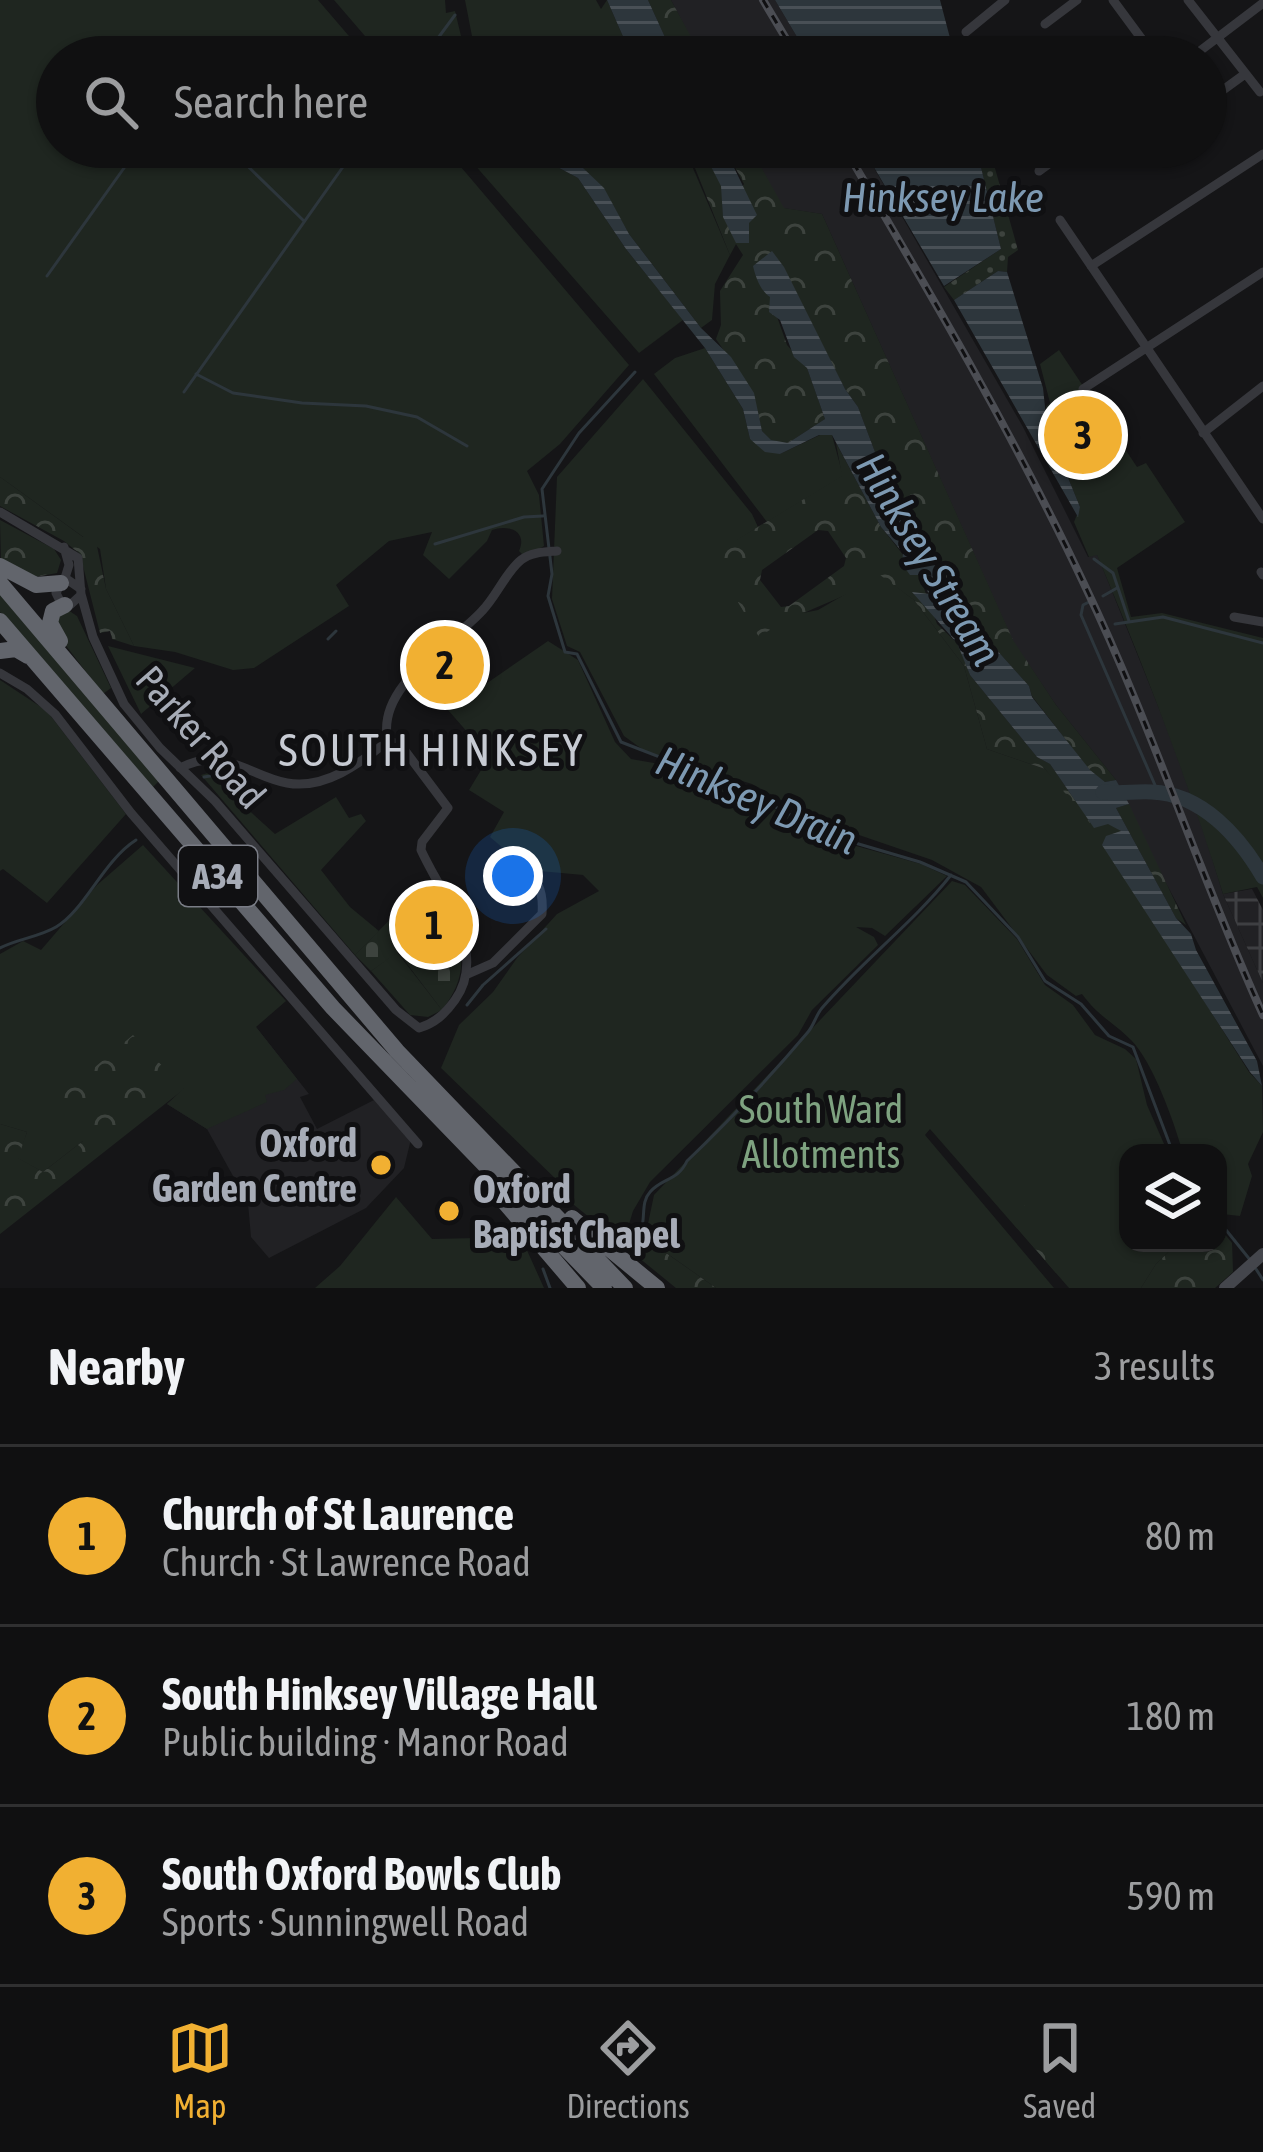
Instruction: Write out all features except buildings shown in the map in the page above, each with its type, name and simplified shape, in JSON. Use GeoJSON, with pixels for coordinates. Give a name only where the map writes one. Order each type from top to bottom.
{"type":"FeatureCollection","features":[{"type":"Feature","properties":{"kind":"highway"},"geometry":{"type":"LineString","coordinates":[[0,566],[36,585],[62,582]]}},
{"type":"Feature","properties":{"kind":"highway","name":"A34"},"geometry":{"type":"LineString","coordinates":[[0,583],[345,992],[625,1288]]}},
{"type":"Feature","properties":{"kind":"highway"},"geometry":{"type":"LineString","coordinates":[[68,605],[53,611],[51,628],[87,685]]}},
{"type":"Feature","properties":{"kind":"highway","name":"A34"},"geometry":{"type":"LineString","coordinates":[[0,622],[280,949],[442,1124],[604,1288]]}},
{"type":"Feature","properties":{"kind":"highway"},"geometry":{"type":"LineString","coordinates":[[0,651],[16,650],[39,664]]}},
{"type":"Feature","properties":{"kind":"highway"},"geometry":{"type":"LineString","coordinates":[[442,1124],[578,1288]]}},
{"type":"Feature","properties":{"kind":"highway"},"geometry":{"type":"LineString","coordinates":[[485,1143],[657,1288]]}},
{"type":"Feature","properties":{"kind":"street"},"geometry":{"type":"LineString","coordinates":[[966,32],[1005,0]]}},
{"type":"Feature","properties":{"kind":"street"},"geometry":{"type":"LineString","coordinates":[[1045,24],[1076,0]]}},
{"type":"Feature","properties":{"kind":"street"},"geometry":{"type":"LineString","coordinates":[[1112,0],[1139,36]]}},
{"type":"Feature","properties":{"kind":"street"},"geometry":{"type":"LineString","coordinates":[[1188,0],[1215,36]]}},
{"type":"Feature","properties":{"kind":"street"},"geometry":{"type":"LineString","coordinates":[[1220,36],[1263,3]]}},
{"type":"Feature","properties":{"kind":"street"},"geometry":{"type":"LineString","coordinates":[[1227,51],[1260,92]]}},
{"type":"Feature","properties":{"kind":"street"},"geometry":{"type":"LineString","coordinates":[[1227,87],[1245,74]]}},
{"type":"Feature","properties":{"kind":"street"},"geometry":{"type":"LineString","coordinates":[[1091,266],[1263,154]]}},
{"type":"Feature","properties":{"kind":"street"},"geometry":{"type":"LineString","coordinates":[[1039,171],[1043,168]]}},
{"type":"Feature","properties":{"kind":"street"},"geometry":{"type":"LineString","coordinates":[[1060,220],[1263,519]]}},
{"type":"Feature","properties":{"kind":"street"},"geometry":{"type":"LineString","coordinates":[[1083,389],[1263,272]]}},
{"type":"Feature","properties":{"kind":"street"},"geometry":{"type":"LineString","coordinates":[[1203,433],[1263,386]]}},
{"type":"Feature","properties":{"kind":"street"},"geometry":{"type":"LineString","coordinates":[[1250,501],[1263,492]]}},
{"type":"Feature","properties":{"kind":"street"},"geometry":{"type":"LineString","coordinates":[[0,512],[64,547],[69,565],[62,582],[57,597],[68,605],[81,592],[76,582],[62,582]]}},
{"type":"Feature","properties":{"kind":"street","name":"Parker Road"},"geometry":{"type":"LineString","coordinates":[[64,547],[78,558],[93,637],[124,704],[180,769],[215,801],[395,1010],[418,1028],[436,1022],[468,974]]}},
{"type":"Feature","properties":{"kind":"street"},"geometry":{"type":"LineString","coordinates":[[388,741],[389,714],[415,671],[481,613],[518,562],[550,552]]}},
{"type":"Feature","properties":{"kind":"street","name":"Parker Road"},"geometry":{"type":"LineString","coordinates":[[68,605],[93,637]]}},
{"type":"Feature","properties":{"kind":"street"},"geometry":{"type":"LineString","coordinates":[[1234,617],[1263,622]]}},
{"type":"Feature","properties":{"kind":"street"},"geometry":{"type":"LineString","coordinates":[[0,674],[27,689],[55,714],[131,813],[418,1144]]}},
{"type":"Feature","properties":{"kind":"street"},"geometry":{"type":"LineString","coordinates":[[180,769],[217,760],[285,783],[307,783],[329,780],[388,741],[400,744],[448,808],[422,842],[422,850],[461,932],[468,974],[493,963],[542,914],[535,875],[522,866]]}},
{"type":"Feature","properties":{"kind":"street"},"geometry":{"type":"LineString","coordinates":[[1226,1288],[1261,1256]]}},
{"type":"Feature","properties":{"kind":"shaded area"},"geometry":{"type":"Polygon","coordinates":[[[671,0],[775,0],[796,36],[690,36],[671,0]]]}},
{"type":"Feature","properties":{"kind":"shaded area"},"geometry":{"type":"Polygon","coordinates":[[[761,168],[874,168],[1023,427],[1088,557],[1097,554],[1189,783],[1223,894],[1263,983],[1263,1066],[1116,780],[1013,641],[822,214],[783,208],[761,168]]]}},
{"type":"Feature","properties":{"kind":"shaded area"},"geometry":{"type":"Polygon","coordinates":[[[1252,889],[1263,910],[1263,983],[1223,894],[1252,889]]]}},
{"type":"Feature","properties":{"kind":"shaded area","name":"Oxford Garden Centre"},"geometry":{"type":"Polygon","coordinates":[[[256,1027],[309,1094],[300,1097],[317,1129],[374,1100],[411,1139],[404,1168],[366,1208],[269,1258],[251,1237],[248,1203],[207,1129],[167,1104],[256,1027]]]}},
{"type":"Feature","properties":{"kind":"green space"},"geometry":{"type":"Polygon","coordinates":[[[0,0],[318,0],[349,36],[36,36],[36,168],[462,168],[629,365],[560,444],[527,471],[539,495],[544,546],[525,557],[519,551],[519,534],[504,528],[492,530],[449,579],[423,555],[432,532],[389,541],[336,585],[349,606],[254,668],[233,670],[175,652],[134,646],[106,589],[100,549],[0,477],[0,0]]]}},
{"type":"Feature","properties":{"kind":"green space"},"geometry":{"type":"Polygon","coordinates":[[[334,0],[445,0],[446,13],[455,11],[461,36],[365,36],[334,0]]]}},
{"type":"Feature","properties":{"kind":"green space"},"geometry":{"type":"Polygon","coordinates":[[[465,0],[596,0],[601,9],[607,0],[623,36],[472,36],[465,0]]]}},
{"type":"Feature","properties":{"kind":"green space"},"geometry":{"type":"Polygon","coordinates":[[[648,0],[671,0],[691,36],[664,36],[648,0]]]}},
{"type":"Feature","properties":{"kind":"green space"},"geometry":{"type":"Polygon","coordinates":[[[477,168],[559,168],[578,178],[626,249],[683,320],[639,353],[477,168]]]}},
{"type":"Feature","properties":{"kind":"green space"},"geometry":{"type":"Polygon","coordinates":[[[583,168],[693,168],[730,255],[715,284],[712,320],[701,328],[629,234],[603,188],[583,168]]]}},
{"type":"Feature","properties":{"kind":"green space"},"geometry":{"type":"Polygon","coordinates":[[[695,168],[712,168],[722,186],[723,217],[744,184],[735,168],[762,168],[784,208],[822,214],[1013,640],[1056,705],[1116,780],[1105,782],[1090,771],[1029,686],[970,620],[881,468],[858,407],[806,313],[770,297],[787,345],[807,368],[825,419],[788,443],[771,441],[762,431],[753,393],[716,339],[721,325],[720,291],[743,255],[736,244],[730,255],[695,168]]]}},
{"type":"Feature","properties":{"kind":"green space"},"geometry":{"type":"Polygon","coordinates":[[[981,168],[995,168],[1018,250],[1008,257],[1007,272],[998,271],[954,300],[944,287],[1001,249],[981,168]]]}},
{"type":"Feature","properties":{"kind":"green space"},"geometry":{"type":"Polygon","coordinates":[[[705,348],[743,409],[750,439],[780,454],[820,435],[832,435],[843,476],[767,522],[654,374],[675,358],[705,348]]]}},
{"type":"Feature","properties":{"kind":"green space"},"geometry":{"type":"Polygon","coordinates":[[[1059,350],[1137,467],[1146,463],[1185,522],[1117,568],[1131,617],[1162,613],[1263,638],[1263,898],[1257,887],[1223,894],[1131,638],[1097,555],[1089,557],[1074,522],[1080,507],[1047,426],[1050,403],[1040,364],[1059,350]]]}},
{"type":"Feature","properties":{"kind":"green space"},"geometry":{"type":"Polygon","coordinates":[[[643,379],[758,527],[711,557],[783,617],[818,610],[880,574],[914,600],[964,666],[987,749],[1045,769],[1121,831],[1182,966],[1262,1086],[1263,1132],[1248,1164],[1252,1176],[1240,1216],[1227,1215],[1227,1144],[1180,1144],[1162,1093],[1139,1050],[1082,994],[1076,996],[1047,975],[981,887],[932,860],[821,822],[752,784],[646,752],[624,736],[580,652],[567,646],[552,599],[557,477],[643,379]]]}},
{"type":"Feature","properties":{"kind":"green space"},"geometry":{"type":"Polygon","coordinates":[[[836,443],[881,527],[919,575],[937,624],[958,644],[970,675],[1037,757],[1050,764],[1094,828],[1045,769],[987,749],[964,666],[914,600],[880,575],[759,637],[710,556],[842,476],[836,443]],[[818,530],[762,570],[760,580],[781,607],[844,566],[846,558],[828,531],[818,530]]]}},
{"type":"Feature","properties":{"kind":"green space"},"geometry":{"type":"Polygon","coordinates":[[[0,477],[83,537],[88,532],[95,537],[106,589],[134,646],[112,639],[110,631],[100,633],[80,554],[0,506],[0,477]]]}},
{"type":"Feature","properties":{"kind":"green space"},"geometry":{"type":"Polygon","coordinates":[[[0,520],[54,549],[61,560],[57,573],[35,577],[1,559],[0,520]]]}},
{"type":"Feature","properties":{"kind":"green space"},"geometry":{"type":"Polygon","coordinates":[[[0,591],[159,781],[152,788],[0,612],[0,591]]]}},
{"type":"Feature","properties":{"kind":"green space"},"geometry":{"type":"Polygon","coordinates":[[[68,610],[77,616],[111,688],[103,694],[57,634],[55,618],[68,610]]]}},
{"type":"Feature","properties":{"kind":"green space"},"geometry":{"type":"Polygon","coordinates":[[[548,641],[578,660],[615,742],[631,759],[671,766],[791,816],[824,837],[947,876],[885,936],[872,928],[856,927],[874,937],[878,945],[812,1010],[798,1035],[650,1182],[633,1211],[623,1244],[441,1068],[459,1025],[493,992],[517,958],[557,914],[599,891],[583,875],[529,870],[490,837],[504,812],[469,790],[489,757],[448,710],[548,641]]]}},
{"type":"Feature","properties":{"kind":"green space"},"geometry":{"type":"Polygon","coordinates":[[[108,646],[195,668],[141,714],[108,646]]]}},
{"type":"Feature","properties":{"kind":"green space"},"geometry":{"type":"Polygon","coordinates":[[[0,680],[47,711],[126,814],[47,903],[0,871],[0,680]]]}},
{"type":"Feature","properties":{"kind":"green space"},"geometry":{"type":"Polygon","coordinates":[[[208,773],[275,834],[336,797],[349,818],[361,814],[366,821],[321,870],[350,907],[379,931],[355,955],[201,775],[208,773]]]}},
{"type":"Feature","properties":{"kind":"green space"},"geometry":{"type":"Polygon","coordinates":[[[1129,804],[1186,925],[1176,918],[1116,808],[1129,804]]]}},
{"type":"Feature","properties":{"kind":"green space"},"geometry":{"type":"Polygon","coordinates":[[[143,845],[286,1001],[256,1027],[297,1079],[284,1090],[265,1095],[267,1102],[207,1129],[167,1104],[184,1088],[83,1141],[43,1172],[17,1158],[27,1132],[0,1124],[0,954],[23,941],[41,950],[97,885],[143,845]]]}},
{"type":"Feature","properties":{"kind":"green space"},"geometry":{"type":"Polygon","coordinates":[[[428,881],[454,930],[461,960],[460,976],[442,1010],[398,952],[371,971],[355,955],[428,881]]]}},
{"type":"Feature","properties":{"kind":"green space","name":"South Ward Allotments"},"geometry":{"type":"Polygon","coordinates":[[[952,881],[965,885],[1017,939],[1045,985],[1073,1005],[1095,1035],[1136,1059],[1147,1105],[1164,1144],[1119,1144],[1119,1252],[1169,1252],[1141,1288],[1069,1288],[930,1129],[925,1135],[1054,1288],[716,1288],[645,1238],[654,1195],[952,881]]]}},
{"type":"Feature","properties":{"kind":"green space"},"geometry":{"type":"Polygon","coordinates":[[[397,952],[442,1010],[428,1017],[410,1015],[371,971],[397,952]]]}},
{"type":"Feature","properties":{"kind":"green space"},"geometry":{"type":"Polygon","coordinates":[[[133,1035],[184,1089],[0,1234],[0,1124],[27,1132],[18,1158],[43,1172],[83,1141],[56,1100],[133,1035]]]}},
{"type":"Feature","properties":{"kind":"green space"},"geometry":{"type":"Polygon","coordinates":[[[569,1185],[716,1288],[676,1288],[562,1195],[569,1185]]]}},
{"type":"Feature","properties":{"kind":"green space"},"geometry":{"type":"Polygon","coordinates":[[[1013,1192],[1068,1258],[1056,1273],[1000,1208],[1013,1192]]]}},
{"type":"Feature","properties":{"kind":"green space"},"geometry":{"type":"Polygon","coordinates":[[[396,1197],[432,1239],[521,1237],[544,1288],[315,1288],[340,1266],[396,1197]]]}},
{"type":"Feature","properties":{"kind":"green space"},"geometry":{"type":"Polygon","coordinates":[[[1227,1237],[1232,1243],[1233,1272],[1215,1288],[1141,1288],[1169,1252],[1227,1252],[1227,1237]]]}},
{"type":"Feature","properties":{"kind":"water"},"geometry":{"type":"Polygon","coordinates":[[[607,0],[648,0],[664,36],[623,36],[607,0]]]}},
{"type":"Feature","properties":{"kind":"water","name":"Hinksey Lake"},"geometry":{"type":"Polygon","coordinates":[[[775,0],[940,0],[949,36],[796,36],[775,0]]]}},
{"type":"Feature","properties":{"kind":"water"},"geometry":{"type":"Polygon","coordinates":[[[559,168],[583,168],[604,188],[629,234],[701,328],[731,357],[754,393],[762,431],[771,440],[788,443],[825,419],[807,368],[794,357],[780,320],[769,312],[770,297],[753,266],[772,251],[858,407],[881,468],[970,620],[1029,686],[1032,697],[1090,770],[1105,782],[1116,780],[1129,804],[1116,808],[1176,918],[1191,934],[1257,1061],[1262,1086],[1102,845],[1106,836],[1121,831],[1108,824],[1094,828],[1050,764],[1037,757],[970,675],[957,643],[912,592],[929,594],[919,575],[910,575],[902,564],[903,553],[881,527],[832,435],[819,435],[780,454],[765,452],[750,439],[743,409],[705,348],[626,249],[578,178],[559,168]]]}},
{"type":"Feature","properties":{"kind":"water"},"geometry":{"type":"Polygon","coordinates":[[[712,168],[734,168],[757,215],[749,223],[749,243],[736,243],[723,217],[721,186],[712,168]]]}},
{"type":"Feature","properties":{"kind":"water","name":"Hinksey Lake"},"geometry":{"type":"Polygon","coordinates":[[[874,168],[981,168],[1001,249],[944,286],[874,168]]]}},
{"type":"Feature","properties":{"kind":"water","name":"Hinksey Lake"},"geometry":{"type":"Polygon","coordinates":[[[998,271],[1007,272],[1043,388],[1047,426],[1080,507],[1078,517],[954,300],[998,271]]]}},
{"type":"Feature","properties":{"kind":"waterway"},"geometry":{"type":"LineString","coordinates":[[440,36],[455,15]]}},
{"type":"Feature","properties":{"kind":"waterway"},"geometry":{"type":"LineString","coordinates":[[47,276],[124,168]]}},
{"type":"Feature","properties":{"kind":"waterway"},"geometry":{"type":"LineString","coordinates":[[250,168],[304,221]]}},
{"type":"Feature","properties":{"kind":"waterway"},"geometry":{"type":"LineString","coordinates":[[184,392],[342,168]]}},
{"type":"Feature","properties":{"kind":"waterway","name":"Hinksey Drain"},"geometry":{"type":"LineString","coordinates":[[635,372],[579,433],[542,489],[552,574],[548,596],[565,652],[577,654],[621,742],[742,789],[828,835],[920,862],[966,882],[1018,937],[1045,981],[1081,1004],[1109,1036],[1133,1047],[1170,1144]]}},
{"type":"Feature","properties":{"kind":"waterway"},"geometry":{"type":"LineString","coordinates":[[196,374],[233,393],[366,406],[417,417],[467,446]]}},
{"type":"Feature","properties":{"kind":"waterway"},"geometry":{"type":"LineString","coordinates":[[435,544],[524,517],[543,516]]}},
{"type":"Feature","properties":{"kind":"waterway"},"geometry":{"type":"LineString","coordinates":[[1094,559],[1113,573],[1129,621]]}},
{"type":"Feature","properties":{"kind":"waterway"},"geometry":{"type":"LineString","coordinates":[[1103,596],[1117,588]]}},
{"type":"Feature","properties":{"kind":"waterway"},"geometry":{"type":"LineString","coordinates":[[1089,602],[1081,615],[1158,792]]}},
{"type":"Feature","properties":{"kind":"waterway"},"geometry":{"type":"LineString","coordinates":[[1115,624],[1163,617],[1263,643]]}},
{"type":"Feature","properties":{"kind":"waterway"},"geometry":{"type":"LineString","coordinates":[[328,639],[336,631]]}},
{"type":"Feature","properties":{"kind":"waterway"},"geometry":{"type":"LineString","coordinates":[[204,777],[222,774]]}},
{"type":"Feature","properties":{"kind":"waterway","name":"Hinksey Stream"},"geometry":{"type":"LineString","coordinates":[[1103,792],[1152,792],[1187,800],[1231,833],[1263,877]]}},
{"type":"Feature","properties":{"kind":"waterway"},"geometry":{"type":"LineString","coordinates":[[0,948],[66,919],[136,840]]}},
{"type":"Feature","properties":{"kind":"waterway"},"geometry":{"type":"LineString","coordinates":[[637,1240],[650,1192],[679,1172],[794,1049],[837,991],[951,875]]}},
{"type":"Feature","properties":{"kind":"waterway"},"geometry":{"type":"LineString","coordinates":[[467,1005],[546,929]]}},
{"type":"Feature","properties":{"kind":"waterway","name":"Hinksey Drain"},"geometry":{"type":"LineString","coordinates":[[1227,1231],[1251,1261]]}},
{"type":"Feature","properties":{"kind":"waterway"},"geometry":{"type":"LineString","coordinates":[[543,1269],[550,1288]]}},
{"type":"Feature","properties":{"kind":"waterway","name":"Hinksey Drain"},"geometry":{"type":"LineString","coordinates":[[1256,1269],[1263,1280]]}},
{"type":"Feature","properties":{"kind":"railway"},"geometry":{"type":"LineString","coordinates":[[763,0],[784,36]]}},
{"type":"Feature","properties":{"kind":"railway"},"geometry":{"type":"LineString","coordinates":[[856,168],[1000,419],[1085,586],[1263,1015]]}},
{"type":"Feature","properties":{"kind":"place","name":"South Oxford Bowls Club"},"geometry":{"type":"Point","coordinates":[1083,435]}},
{"type":"Feature","properties":{"kind":"place","name":"South Hinksey Village Hall"},"geometry":{"type":"Point","coordinates":[445,665]}},
{"type":"Feature","properties":{"kind":"place","name":"Church of St Laurence"},"geometry":{"type":"Point","coordinates":[434,925]}},
{"type":"Feature","properties":{"kind":"place","name":"Oxford Garden Centre"},"geometry":{"type":"Point","coordinates":[381,1165]}},
{"type":"Feature","properties":{"kind":"place","name":"Oxford Baptist Chapel"},"geometry":{"type":"Point","coordinates":[449,1211]}},
{"type":"Feature","properties":{"kind":"district","name":"SOUTH HINKSEY"},"geometry":{"type":"Point","coordinates":[432,750]}}]}
